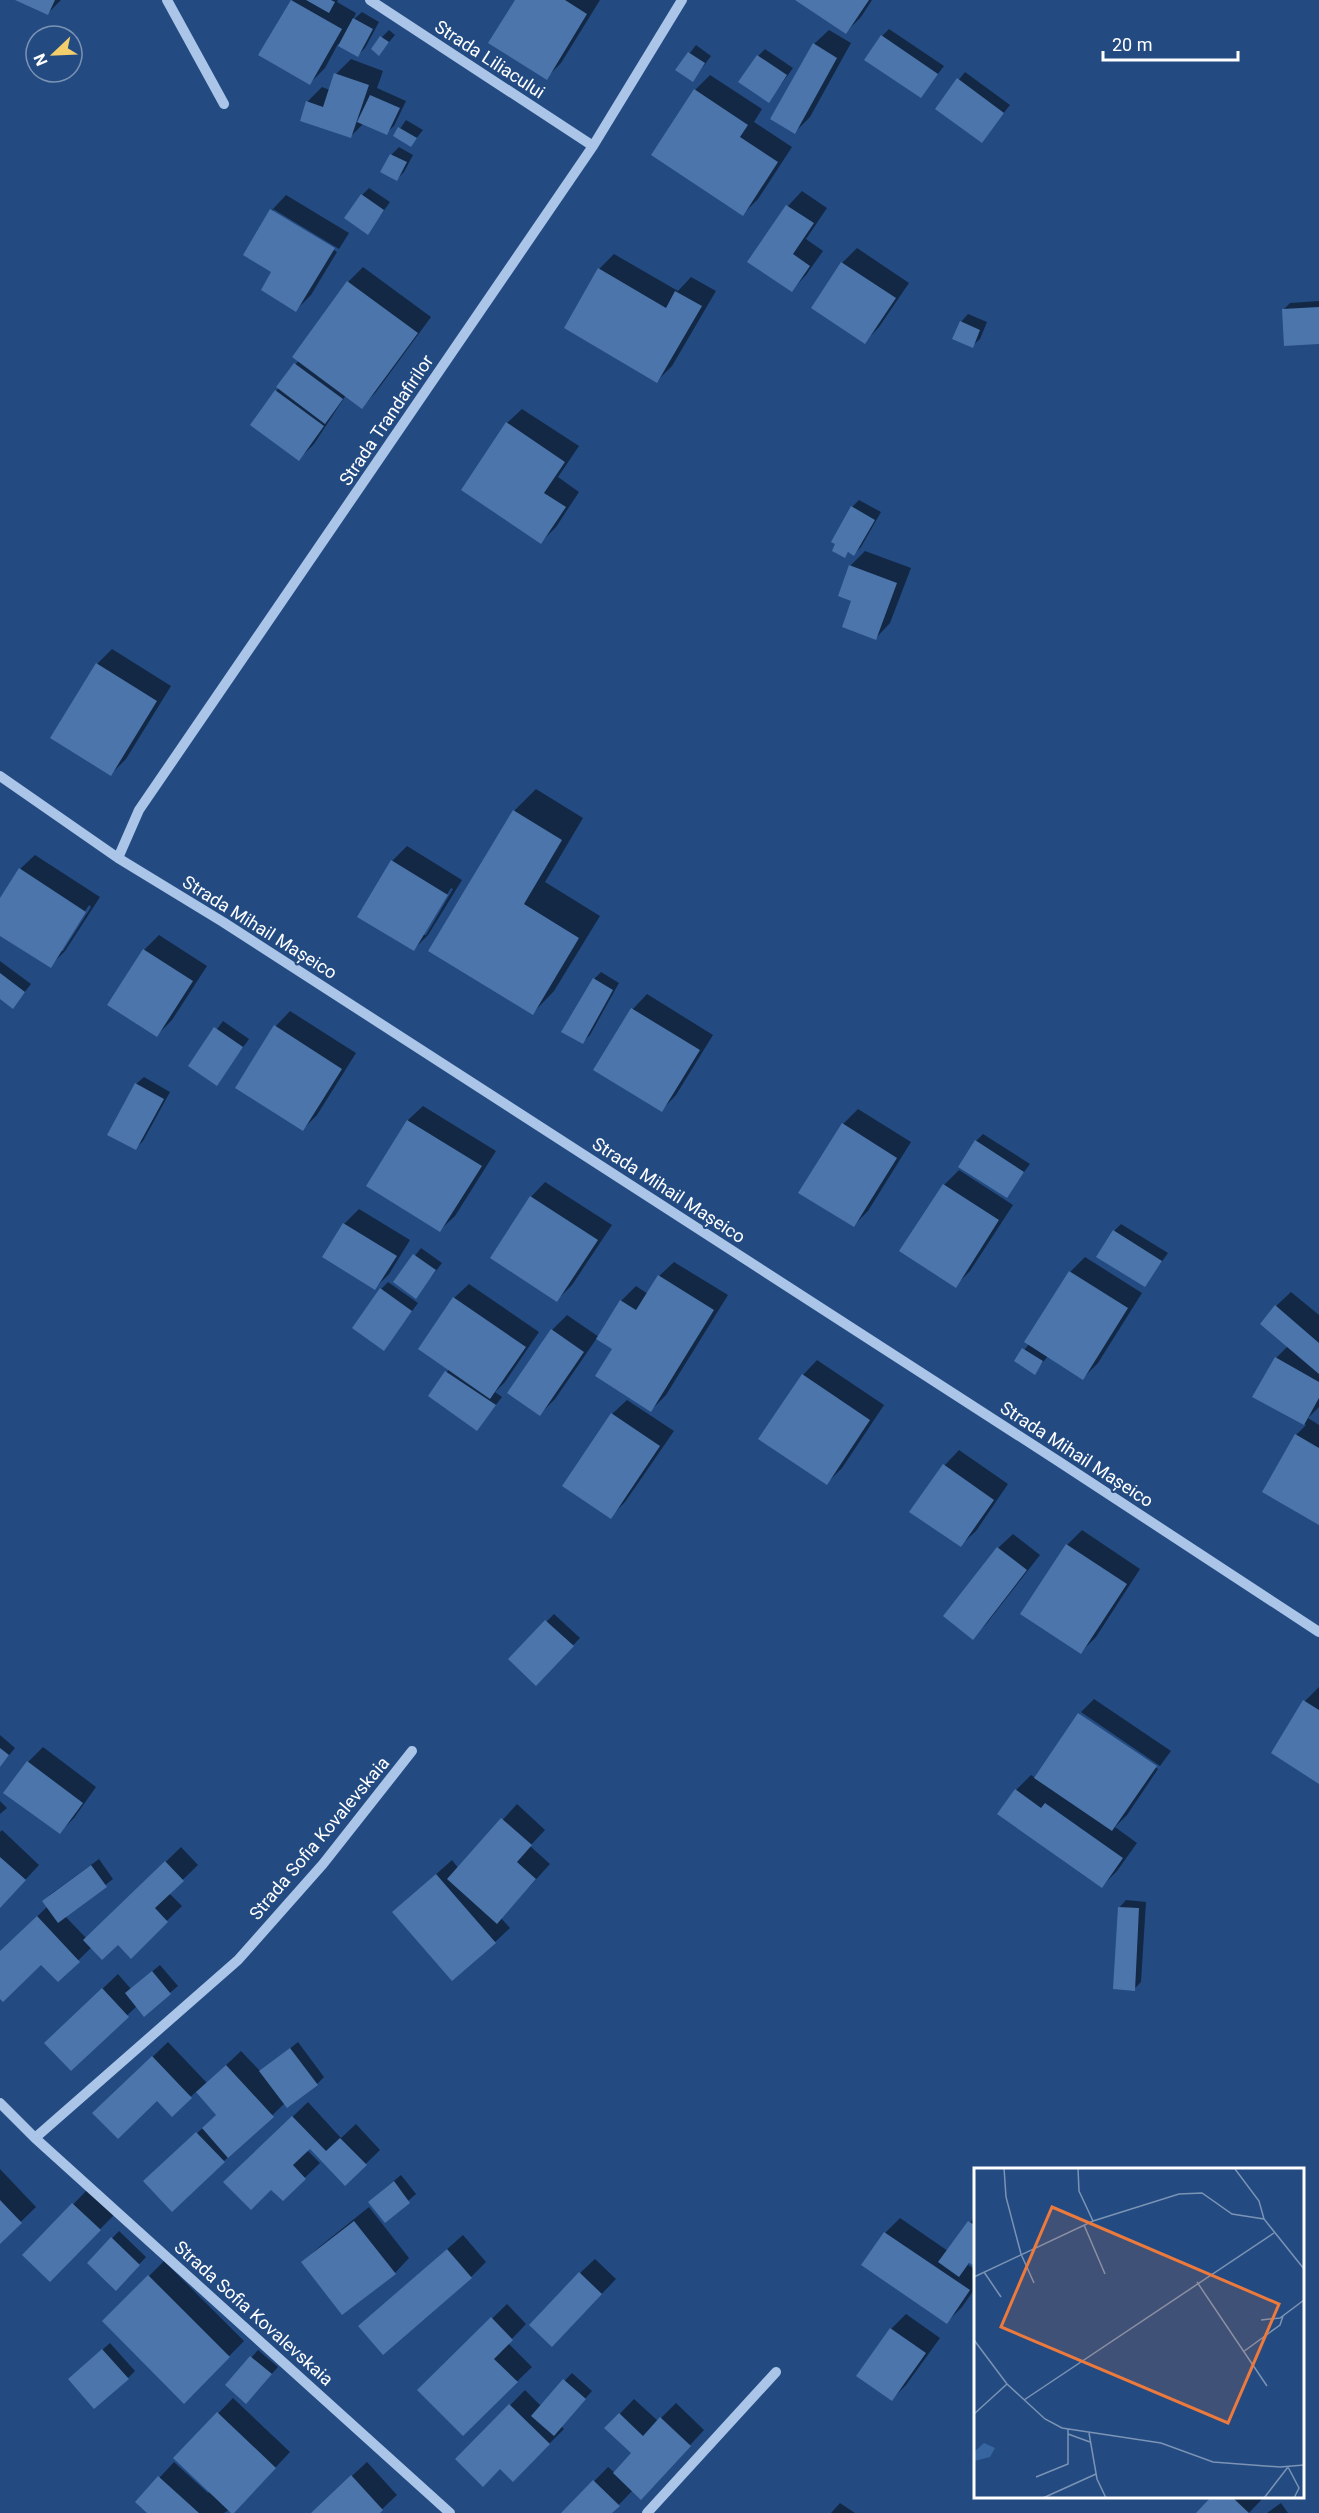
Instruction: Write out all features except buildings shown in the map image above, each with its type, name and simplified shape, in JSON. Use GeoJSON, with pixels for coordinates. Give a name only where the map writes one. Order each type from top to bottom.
{"type":"FeatureCollection","features":[{"type":"Feature","properties":{"kind":"street"},"geometry":{"type":"LineString","coordinates":[[166,0],[224,104]]}},
{"type":"Feature","properties":{"kind":"street","name":"Strada Liliacului"},"geometry":{"type":"LineString","coordinates":[[370,0],[593,146]]}},
{"type":"Feature","properties":{"kind":"street","name":"Strada Trandafirilor"},"geometry":{"type":"LineString","coordinates":[[118,858],[140,810],[593,146],[682,0]]}},
{"type":"Feature","properties":{"kind":"street","name":"Strada Mihail Mașeico"},"geometry":{"type":"LineString","coordinates":[[0,776],[118,858],[274,954],[1319,1632]]}},
{"type":"Feature","properties":{"kind":"street","name":"Strada Sofia Kovalevskaia"},"geometry":{"type":"LineString","coordinates":[[35,2138],[238,1960],[323,1864],[412,1751]]}},
{"type":"Feature","properties":{"kind":"street","name":"Strada Sofia Kovalevskaia"},"geometry":{"type":"LineString","coordinates":[[0,2103],[35,2138],[450,2513]]}},
{"type":"Feature","properties":{"kind":"street"},"geometry":{"type":"LineString","coordinates":[[647,2513],[776,2372]]}}]}
